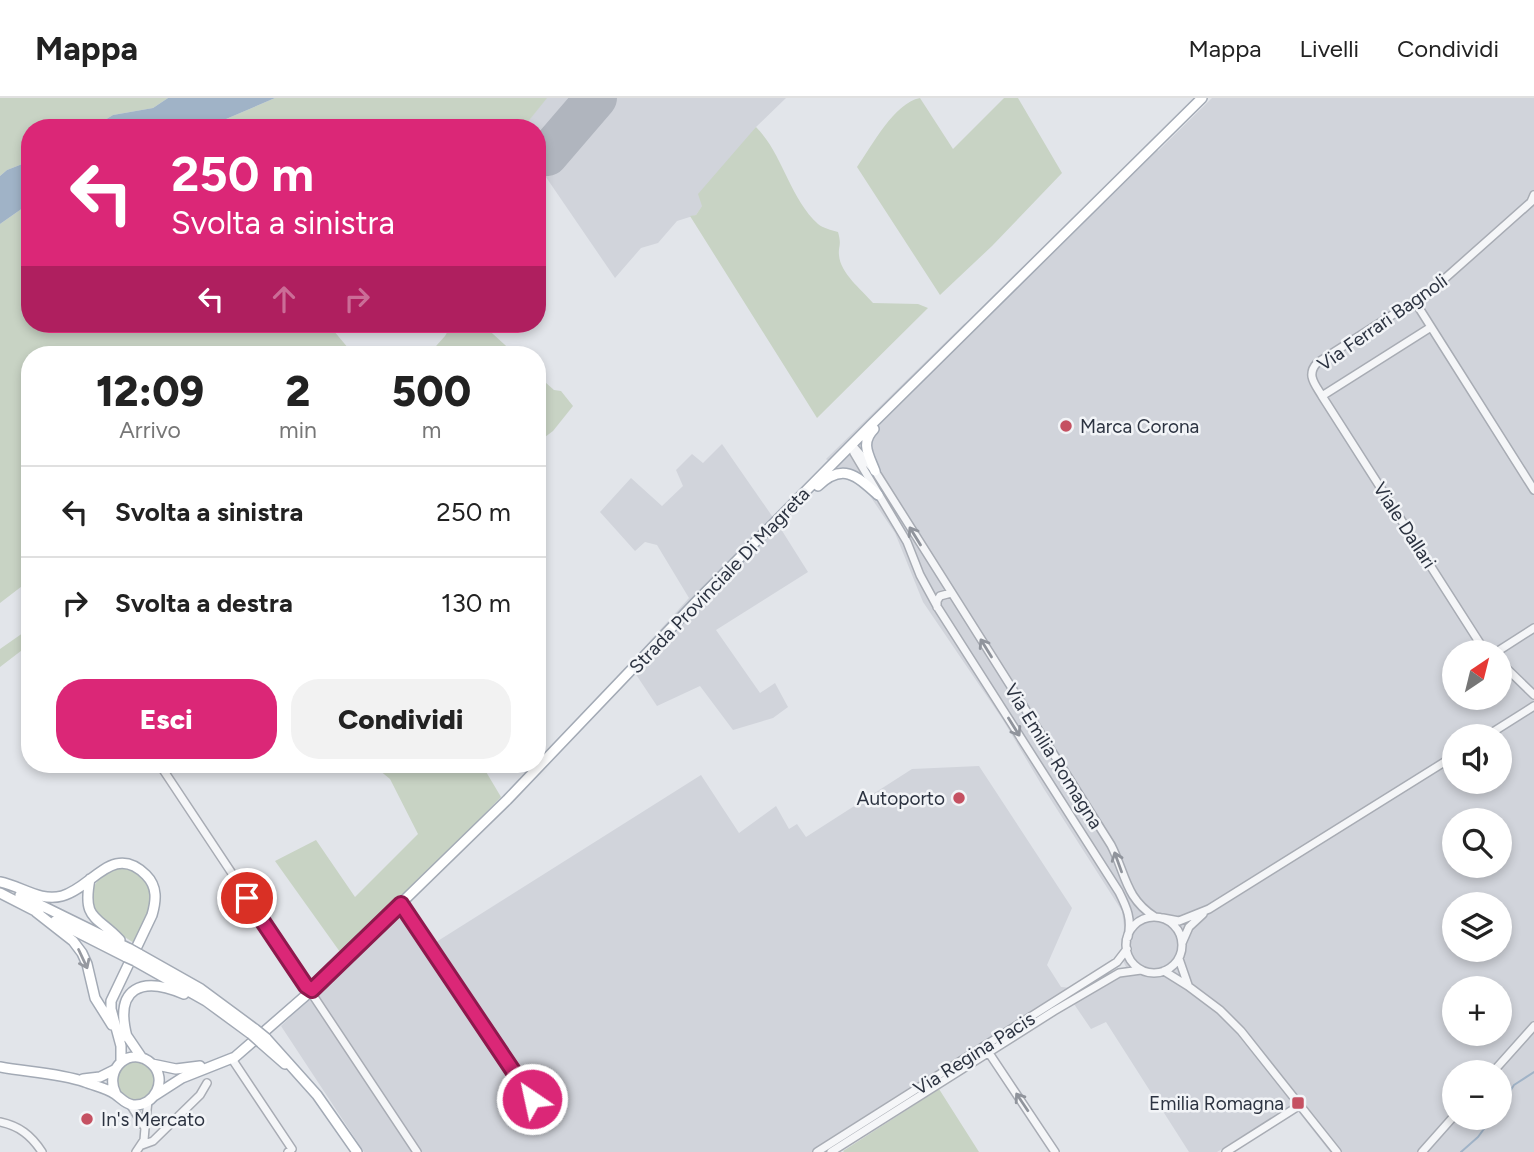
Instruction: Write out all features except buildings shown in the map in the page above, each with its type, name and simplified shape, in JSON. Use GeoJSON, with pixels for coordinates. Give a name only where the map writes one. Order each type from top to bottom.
{"type":"FeatureCollection","features":[{"type":"Feature","properties":{"kind":"main road","name":"Strada Provinciale Di Magreta"},"geometry":{"type":"LineString","coordinates":[[546,760],[851,445],[1202,98]]}},
{"type":"Feature","properties":{"kind":"main road"},"geometry":{"type":"LineString","coordinates":[[874,471],[866,439],[902,402],[904,393]]}},
{"type":"Feature","properties":{"kind":"main road"},"geometry":{"type":"LineString","coordinates":[[787,510],[799,505],[825,479],[843,472],[862,480],[878,495]]}},
{"type":"Feature","properties":{"kind":"main road","name":"Strada Provinciale Di Magreta"},"geometry":{"type":"LineString","coordinates":[[232,1059],[312,990],[533,773]]}},
{"type":"Feature","properties":{"kind":"main road"},"geometry":{"type":"LineString","coordinates":[[0,883],[49,897],[62,896],[76,890],[105,867],[128,864],[141,870],[149,878],[156,900],[152,915],[111,1001],[121,1046],[112,1080],[116,1094]]}},
{"type":"Feature","properties":{"kind":"main road"},"geometry":{"type":"LineString","coordinates":[[90,879],[88,907],[96,921],[117,937],[131,953]]}},
{"type":"Feature","properties":{"kind":"main road"},"geometry":{"type":"LineString","coordinates":[[0,883],[201,989],[288,1060],[292,1069],[317,1095],[357,1152]]}},
{"type":"Feature","properties":{"kind":"main road"},"geometry":{"type":"LineString","coordinates":[[0,893],[36,912],[131,953],[253,1031]]}},
{"type":"Feature","properties":{"kind":"main road"},"geometry":{"type":"LineString","coordinates":[[36,912],[73,941],[82,953],[97,1002],[111,1023],[121,1046]]}},
{"type":"Feature","properties":{"kind":"main road"},"geometry":{"type":"LineString","coordinates":[[127,1037],[124,1023],[125,1003],[129,995],[142,986],[168,988],[206,1001]]}},
{"type":"Feature","properties":{"kind":"main road"},"geometry":{"type":"LineString","coordinates":[[116,988],[116,1013],[127,1037],[142,1058],[152,1064],[176,1069],[232,1059]]}},
{"type":"Feature","properties":{"kind":"main road"},"geometry":{"type":"LineString","coordinates":[[78,1080],[100,1077],[131,1057],[142,1058]]}},
{"type":"Feature","properties":{"kind":"main road"},"geometry":{"type":"LineString","coordinates":[[0,1067],[78,1080],[116,1094],[130,1104],[139,1104],[182,1078],[232,1059]]}},
{"type":"Feature","properties":{"kind":"main road"},"geometry":{"type":"LineString","coordinates":[[151,1099],[158,1089],[159,1078],[152,1064]]}},
{"type":"Feature","properties":{"kind":"street","name":"Via Ferrari Bagnoli"},"geometry":{"type":"LineString","coordinates":[[1431,327],[1322,396],[1311,378],[1314,367],[1433,289],[1533,201]]}},
{"type":"Feature","properties":{"kind":"street"},"geometry":{"type":"LineString","coordinates":[[1414,300],[1534,490]]}},
{"type":"Feature","properties":{"kind":"street","name":"Viale Dallari"},"geometry":{"type":"LineString","coordinates":[[1322,396],[1478,640]]}},
{"type":"Feature","properties":{"kind":"street","name":"Via Emilia Romagna"},"geometry":{"type":"LineString","coordinates":[[851,445],[874,471],[1111,845],[1133,898],[1143,910],[1176,928],[1182,943]]}},
{"type":"Feature","properties":{"kind":"street","name":"Via Emilia Romagna"},"geometry":{"type":"LineString","coordinates":[[851,445],[906,541],[937,608],[1119,892],[1129,912],[1127,949]]}},
{"type":"Feature","properties":{"kind":"street"},"geometry":{"type":"LineString","coordinates":[[937,608],[940,596],[951,593]]}},
{"type":"Feature","properties":{"kind":"street"},"geometry":{"type":"LineString","coordinates":[[1512,642],[1534,628]]}},
{"type":"Feature","properties":{"kind":"street"},"geometry":{"type":"LineString","coordinates":[[1512,674],[1534,695]]}},
{"type":"Feature","properties":{"kind":"street"},"geometry":{"type":"LineString","coordinates":[[1506,724],[1534,706]]}},
{"type":"Feature","properties":{"kind":"street"},"geometry":{"type":"LineString","coordinates":[[1128,937],[1138,922],[1159,918],[1185,920],[1209,909],[1442,763]]}},
{"type":"Feature","properties":{"kind":"street"},"geometry":{"type":"LineString","coordinates":[[165,773],[306,986],[312,990],[417,1152]]}},
{"type":"Feature","properties":{"kind":"street"},"geometry":{"type":"LineString","coordinates":[[401,904],[532,1099]]}},
{"type":"Feature","properties":{"kind":"street"},"geometry":{"type":"LineString","coordinates":[[1188,986],[1179,959],[1182,943],[1189,927],[1209,909]]}},
{"type":"Feature","properties":{"kind":"street"},"geometry":{"type":"LineString","coordinates":[[1127,949],[1131,961],[1141,970],[1157,973],[1164,971],[1179,959]]}},
{"type":"Feature","properties":{"kind":"street","name":"Via Regina Pacis"},"geometry":{"type":"LineString","coordinates":[[817,1152],[1117,962],[1127,949]]}},
{"type":"Feature","properties":{"kind":"street","name":"Via Regina Pacis"},"geometry":{"type":"LineString","coordinates":[[831,1152],[1119,973],[1141,970]]}},
{"type":"Feature","properties":{"kind":"street"},"geometry":{"type":"LineString","coordinates":[[1164,971],[1220,1010],[1241,1031],[1337,1152]]}},
{"type":"Feature","properties":{"kind":"street"},"geometry":{"type":"LineString","coordinates":[[1504,1060],[1534,1026]]}},
{"type":"Feature","properties":{"kind":"street"},"geometry":{"type":"LineString","coordinates":[[989,1053],[1055,1152]]}},
{"type":"Feature","properties":{"kind":"street"},"geometry":{"type":"LineString","coordinates":[[232,1059],[290,1151]]}},
{"type":"Feature","properties":{"kind":"street"},"geometry":{"type":"LineString","coordinates":[[142,1145],[153,1141],[201,1095],[207,1083]]}},
{"type":"Feature","properties":{"kind":"street"},"geometry":{"type":"LineString","coordinates":[[136,1152],[142,1145],[151,1099]]}},
{"type":"Feature","properties":{"kind":"street"},"geometry":{"type":"LineString","coordinates":[[130,1104],[145,1131],[154,1135],[161,1131]]}},
{"type":"Feature","properties":{"kind":"street"},"geometry":{"type":"LineString","coordinates":[[1226,1152],[1300,1105]]}},
{"type":"Feature","properties":{"kind":"street"},"geometry":{"type":"LineString","coordinates":[[0,1122],[22,1130],[41,1152]]}},
{"type":"Feature","properties":{"kind":"street"},"geometry":{"type":"LineString","coordinates":[[1422,1152],[1442,1130]]}},
{"type":"Feature","properties":{"kind":"shaded area"},"geometry":{"type":"Polygon","coordinates":[[[546,98],[786,98],[756,127],[696,215],[677,221],[658,243],[641,248],[615,278],[546,177],[546,119],[530,119],[546,98]]]}},
{"type":"Feature","properties":{"kind":"shaded area"},"geometry":{"type":"Polygon","coordinates":[[[1212,98],[1534,98],[1534,1152],[1330,1152],[1293,1105],[1217,1152],[1189,1152],[1106,1022],[1091,1029],[1074,1004],[1128,971],[1121,957],[1124,927],[1122,911],[1003,720],[923,602],[895,533],[870,496],[826,459],[1152,142],[1158,151],[1212,98]]]}},
{"type":"Feature","properties":{"kind":"shaded area"},"geometry":{"type":"Polygon","coordinates":[[[722,444],[808,572],[716,630],[760,693],[775,683],[788,707],[773,718],[733,730],[700,686],[657,706],[629,664],[689,598],[657,545],[645,542],[635,551],[600,512],[631,478],[662,506],[683,486],[676,470],[692,454],[703,463],[722,444]]]}},
{"type":"Feature","properties":{"kind":"shaded area"},"geometry":{"type":"Polygon","coordinates":[[[979,766],[1072,908],[1047,965],[1061,987],[1072,988],[815,1152],[364,1152],[281,1026],[406,905],[433,944],[701,775],[739,833],[776,806],[789,829],[797,824],[806,837],[912,769],[979,766]]]}},
{"type":"Feature","properties":{"kind":"green space"},"geometry":{"type":"Polygon","coordinates":[[[0,98],[168,98],[153,108],[113,115],[107,119],[21,119],[21,165],[0,176],[0,98]]]}},
{"type":"Feature","properties":{"kind":"green space"},"geometry":{"type":"Polygon","coordinates":[[[275,98],[547,98],[530,119],[226,119],[275,98]]]}},
{"type":"Feature","properties":{"kind":"green space"},"geometry":{"type":"Polygon","coordinates":[[[920,98],[953,149],[1004,98],[1018,98],[1062,173],[992,246],[940,295],[857,167],[893,116],[910,102],[920,98]]]}},
{"type":"Feature","properties":{"kind":"green space"},"geometry":{"type":"Polygon","coordinates":[[[756,127],[773,150],[808,213],[820,225],[838,232],[840,262],[852,281],[873,303],[918,304],[928,308],[817,418],[690,216],[696,215],[702,206],[698,194],[756,127]]]}},
{"type":"Feature","properties":{"kind":"green space"},"geometry":{"type":"Polygon","coordinates":[[[21,209],[21,333],[336,333],[346,346],[21,346],[21,587],[0,603],[0,224],[21,209]]]}},
{"type":"Feature","properties":{"kind":"green space"},"geometry":{"type":"Polygon","coordinates":[[[447,333],[492,333],[506,346],[436,346],[447,333]]]}},
{"type":"Feature","properties":{"kind":"green space"},"geometry":{"type":"Polygon","coordinates":[[[546,383],[554,390],[561,391],[573,406],[546,436],[546,383]]]}},
{"type":"Feature","properties":{"kind":"green space"},"geometry":{"type":"Polygon","coordinates":[[[21,634],[21,651],[0,667],[0,649],[21,634]]]}},
{"type":"Feature","properties":{"kind":"green space"},"geometry":{"type":"Polygon","coordinates":[[[383,773],[487,773],[501,797],[440,860],[340,952],[275,861],[316,840],[355,897],[418,834],[390,779],[383,773]]]}},
{"type":"Feature","properties":{"kind":"green space"},"geometry":{"type":"Polygon","coordinates":[[[124,867],[143,879],[152,901],[134,943],[97,919],[90,896],[102,876],[124,867]]]}},
{"type":"Feature","properties":{"kind":"green space"},"geometry":{"type":"Polygon","coordinates":[[[135,1062],[148,1068],[154,1081],[148,1094],[135,1100],[122,1094],[116,1081],[122,1068],[135,1062]]]}},
{"type":"Feature","properties":{"kind":"green space"},"geometry":{"type":"Polygon","coordinates":[[[939,1089],[979,1152],[843,1151],[939,1089]]]}},
{"type":"Feature","properties":{"kind":"water"},"geometry":{"type":"Polygon","coordinates":[[[168,98],[275,98],[226,119],[107,119],[113,115],[153,108],[168,98]]]}},
{"type":"Feature","properties":{"kind":"water"},"geometry":{"type":"Polygon","coordinates":[[[21,165],[21,209],[0,224],[0,176],[21,165]]]}},
{"type":"Feature","properties":{"kind":"waterway"},"geometry":{"type":"LineString","coordinates":[[1512,1088],[1534,1072]]}},
{"type":"Feature","properties":{"kind":"waterway"},"geometry":{"type":"LineString","coordinates":[[1461,1152],[1483,1130]]}},
{"type":"Feature","properties":{"kind":"runway"},"geometry":{"type":"LineString","coordinates":[[547,155],[596,98]]}},
{"type":"Feature","properties":{"kind":"place","name":"Marca Corona"},"geometry":{"type":"Point","coordinates":[1066,426]}},
{"type":"Feature","properties":{"kind":"place","name":"Autoporto"},"geometry":{"type":"Point","coordinates":[959,798]}},
{"type":"Feature","properties":{"kind":"place","name":"Emilia Romagna"},"geometry":{"type":"Point","coordinates":[1298,1103]}},
{"type":"Feature","properties":{"kind":"place","name":"In's Mercato"},"geometry":{"type":"Point","coordinates":[87,1119]}},
{"type":"Feature","properties":{"kind":"route"},"geometry":{"type":"LineString","coordinates":[[247,898],[306,986],[312,990],[401,904],[532,1099]]}}]}
